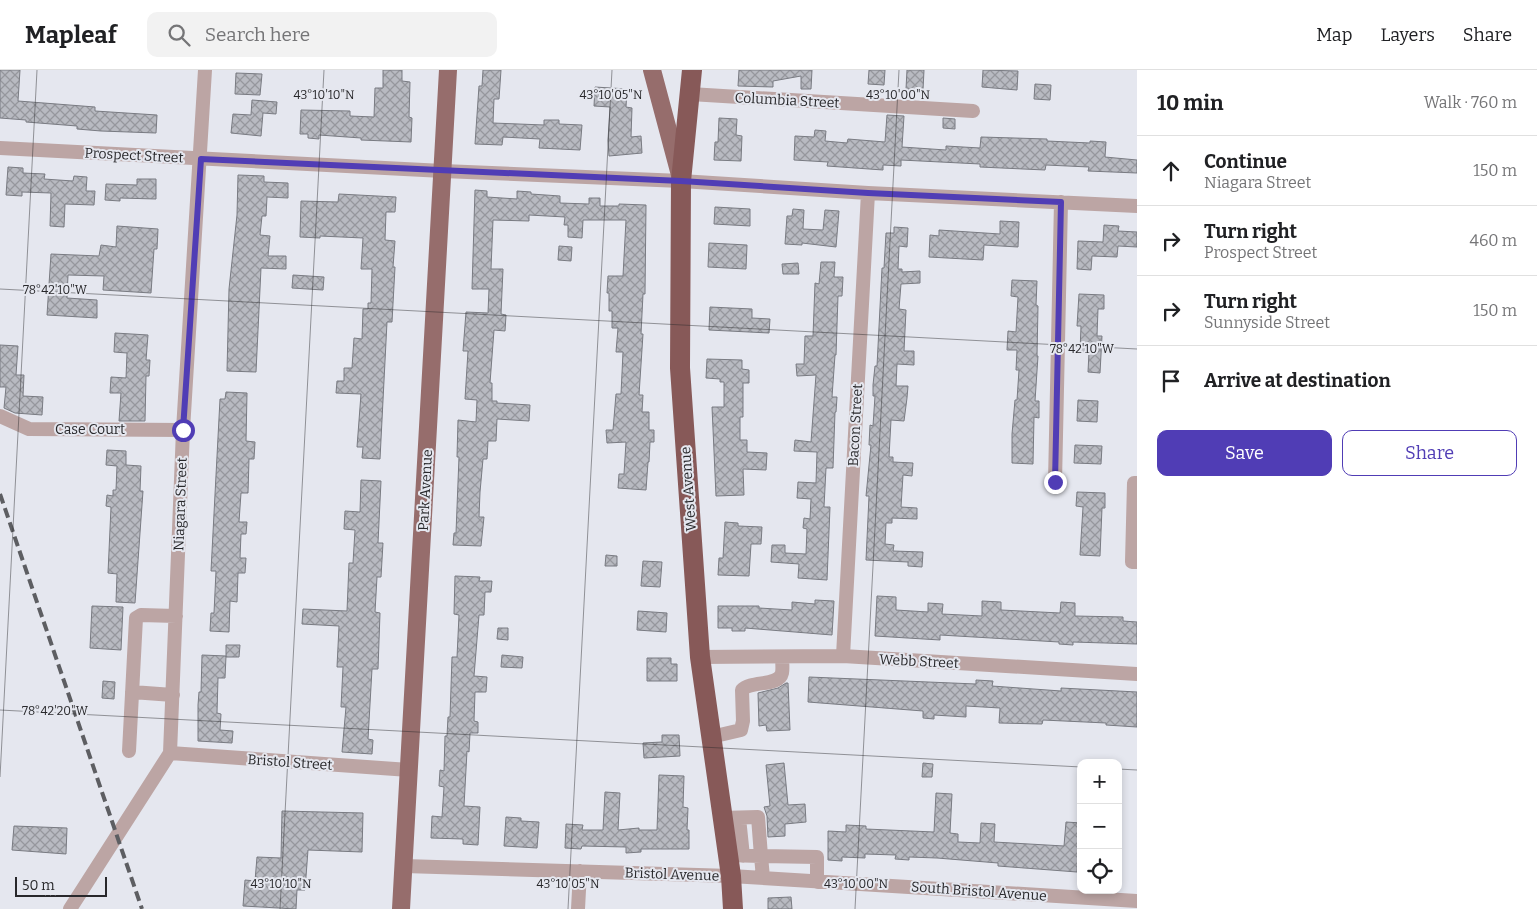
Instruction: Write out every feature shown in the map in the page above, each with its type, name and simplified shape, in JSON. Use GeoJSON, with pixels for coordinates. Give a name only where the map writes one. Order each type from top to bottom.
{"type":"FeatureCollection","features":[{"type":"Feature","properties":{"kind":"highway"},"geometry":{"type":"LineString","coordinates":[[681,181],[692,70]]}},
{"type":"Feature","properties":{"kind":"highway","name":"West Avenue"},"geometry":{"type":"LineString","coordinates":[[681,181],[680,368],[700,657],[711,737],[731,818],[736,856],[731,876],[733,909]]}},
{"type":"Feature","properties":{"kind":"main road","name":"Park Avenue"},"geometry":{"type":"LineString","coordinates":[[401,909],[448,70]]}},
{"type":"Feature","properties":{"kind":"main road","name":"West Avenue"},"geometry":{"type":"LineString","coordinates":[[652,70],[681,181]]}},
{"type":"Feature","properties":{"kind":"street","name":"Niagara Street"},"geometry":{"type":"LineString","coordinates":[[70,909],[170,753],[183,430],[205,70]]}},
{"type":"Feature","properties":{"kind":"street","name":"Columbia Street"},"geometry":{"type":"LineString","coordinates":[[690,94],[973,111]]}},
{"type":"Feature","properties":{"kind":"street","name":"Prospect Street"},"geometry":{"type":"LineString","coordinates":[[0,148],[443,171],[681,181],[868,193],[1137,206]]}},
{"type":"Feature","properties":{"kind":"street","name":"Bacon Street"},"geometry":{"type":"LineString","coordinates":[[843,656],[868,193]]}},
{"type":"Feature","properties":{"kind":"street"},"geometry":{"type":"LineString","coordinates":[[1055,482],[1061,202]]}},
{"type":"Feature","properties":{"kind":"street","name":"Case Court"},"geometry":{"type":"LineString","coordinates":[[0,416],[29,429],[183,430]]}},
{"type":"Feature","properties":{"kind":"street"},"geometry":{"type":"LineString","coordinates":[[1137,483],[1134,483],[1132,562],[1137,562]]}},
{"type":"Feature","properties":{"kind":"street"},"geometry":{"type":"LineString","coordinates":[[129,750],[136,618],[141,615],[176,616]]}},
{"type":"Feature","properties":{"kind":"street"},"geometry":{"type":"LineString","coordinates":[[711,737],[741,730],[743,721],[742,690],[745,687],[780,678],[782,673],[782,656]]}},
{"type":"Feature","properties":{"kind":"street","name":"Webb Street"},"geometry":{"type":"LineString","coordinates":[[700,657],[843,656],[1137,674]]}},
{"type":"Feature","properties":{"kind":"street"},"geometry":{"type":"LineString","coordinates":[[132,692],[173,695]]}},
{"type":"Feature","properties":{"kind":"street","name":"Bristol Street"},"geometry":{"type":"LineString","coordinates":[[170,753],[409,770]]}},
{"type":"Feature","properties":{"kind":"street"},"geometry":{"type":"LineString","coordinates":[[731,818],[758,817],[763,878]]}},
{"type":"Feature","properties":{"kind":"street"},"geometry":{"type":"LineString","coordinates":[[736,856],[817,857],[817,882]]}},
{"type":"Feature","properties":{"kind":"street","name":"Bristol Avenue"},"geometry":{"type":"LineString","coordinates":[[404,866],[731,876]]}},
{"type":"Feature","properties":{"kind":"street"},"geometry":{"type":"LineString","coordinates":[[578,909],[580,871]]}},
{"type":"Feature","properties":{"kind":"street","name":"South Bristol Avenue"},"geometry":{"type":"LineString","coordinates":[[731,876],[1137,901]]}},
{"type":"Feature","properties":{"kind":"building"},"geometry":{"type":"Polygon","coordinates":[[[0,70],[20,70],[18,101],[95,107],[95,111],[157,115],[156,133],[77,129],[77,126],[0,118],[0,70]]]}},
{"type":"Feature","properties":{"kind":"building"},"geometry":{"type":"Polygon","coordinates":[[[383,70],[402,70],[402,81],[410,82],[409,117],[412,118],[411,142],[361,140],[361,138],[319,135],[319,139],[308,138],[308,134],[300,134],[301,110],[350,111],[350,116],[374,117],[375,88],[383,88],[383,70]]]}},
{"type":"Feature","properties":{"kind":"building"},"geometry":{"type":"Polygon","coordinates":[[[483,70],[501,70],[499,99],[494,99],[493,123],[544,125],[544,120],[559,120],[559,124],[582,125],[580,150],[539,148],[540,139],[503,137],[502,145],[475,144],[479,86],[482,86],[483,70]]]}},
{"type":"Feature","properties":{"kind":"building"},"geometry":{"type":"Polygon","coordinates":[[[739,70],[812,70],[811,89],[801,89],[801,76],[773,81],[773,87],[738,86],[739,70]]]}},
{"type":"Feature","properties":{"kind":"building"},"geometry":{"type":"Polygon","coordinates":[[[869,70],[885,70],[884,85],[868,84],[869,70]]]}},
{"type":"Feature","properties":{"kind":"building"},"geometry":{"type":"Polygon","coordinates":[[[907,70],[924,70],[923,90],[906,89],[907,70]]]}},
{"type":"Feature","properties":{"kind":"building"},"geometry":{"type":"Polygon","coordinates":[[[983,70],[1018,71],[1017,90],[982,87],[983,70]]]}},
{"type":"Feature","properties":{"kind":"building"},"geometry":{"type":"Polygon","coordinates":[[[236,73],[262,74],[260,95],[235,94],[236,73]]]}},
{"type":"Feature","properties":{"kind":"building"},"geometry":{"type":"Polygon","coordinates":[[[1035,84],[1051,85],[1050,100],[1034,99],[1035,84]]]}},
{"type":"Feature","properties":{"kind":"building"},"geometry":{"type":"Polygon","coordinates":[[[595,87],[627,89],[626,107],[632,108],[631,137],[641,136],[642,153],[609,156],[610,107],[594,106],[595,87]]]}},
{"type":"Feature","properties":{"kind":"building"},"geometry":{"type":"Polygon","coordinates":[[[252,100],[277,102],[276,114],[263,113],[261,136],[231,133],[233,114],[251,115],[252,100]]]}},
{"type":"Feature","properties":{"kind":"building"},"geometry":{"type":"Polygon","coordinates":[[[887,115],[904,116],[902,147],[946,150],[946,146],[980,148],[981,137],[1047,139],[1047,141],[1090,143],[1090,141],[1106,142],[1105,157],[1137,160],[1137,173],[1088,171],[1089,167],[1046,165],[1045,170],[980,167],[980,164],[901,160],[901,166],[883,165],[883,170],[827,166],[828,162],[794,160],[795,136],[814,137],[815,130],[826,131],[825,141],[847,143],[848,139],[885,142],[887,115]]]}},
{"type":"Feature","properties":{"kind":"building"},"geometry":{"type":"Polygon","coordinates":[[[719,118],[737,119],[736,135],[742,136],[741,161],[714,160],[715,142],[718,142],[719,118]]]}},
{"type":"Feature","properties":{"kind":"building"},"geometry":{"type":"Polygon","coordinates":[[[943,118],[955,119],[955,129],[943,128],[943,118]]]}},
{"type":"Feature","properties":{"kind":"building"},"geometry":{"type":"Polygon","coordinates":[[[8,167],[23,168],[23,173],[45,174],[44,179],[73,181],[74,176],[87,177],[86,191],[95,191],[94,205],[65,204],[64,227],[50,226],[51,193],[22,192],[22,196],[6,195],[8,167]]]}},
{"type":"Feature","properties":{"kind":"building"},"geometry":{"type":"Polygon","coordinates":[[[238,175],[264,176],[264,182],[288,183],[288,198],[267,197],[266,216],[262,216],[260,235],[270,236],[268,256],[286,256],[286,269],[261,268],[256,372],[227,371],[229,289],[237,215],[238,175]]]}},
{"type":"Feature","properties":{"kind":"building"},"geometry":{"type":"Polygon","coordinates":[[[137,179],[156,179],[156,199],[120,198],[120,201],[105,200],[106,184],[137,185],[137,179]]]}},
{"type":"Feature","properties":{"kind":"building"},"geometry":{"type":"Polygon","coordinates":[[[475,190],[487,191],[487,197],[517,199],[517,191],[560,196],[560,203],[589,204],[589,198],[600,198],[600,206],[619,206],[619,204],[646,205],[645,294],[643,294],[641,334],[643,334],[639,395],[643,395],[642,412],[649,412],[649,430],[654,430],[654,442],[650,442],[646,490],[618,488],[619,474],[624,474],[626,442],[607,443],[606,430],[613,430],[616,394],[621,394],[623,352],[616,352],[618,328],[612,328],[612,311],[609,311],[609,293],[607,293],[608,276],[623,276],[626,220],[583,220],[582,238],[568,237],[568,225],[564,225],[565,217],[529,215],[529,221],[493,220],[491,269],[503,269],[501,314],[506,315],[505,331],[494,330],[490,383],[492,383],[492,401],[530,405],[529,421],[497,419],[496,441],[488,441],[487,459],[483,459],[480,492],[479,517],[484,517],[481,546],[453,545],[454,533],[456,533],[459,457],[457,457],[458,420],[476,422],[477,400],[465,399],[468,351],[463,351],[466,312],[488,313],[489,289],[472,289],[475,190]]]}},
{"type":"Feature","properties":{"kind":"building"},"geometry":{"type":"Polygon","coordinates":[[[339,194],[396,197],[395,212],[386,212],[385,240],[395,241],[393,267],[395,267],[392,322],[387,322],[380,459],[362,458],[363,447],[357,447],[361,394],[336,393],[337,381],[344,381],[344,368],[352,368],[354,338],[362,339],[363,309],[368,309],[368,303],[371,303],[372,269],[361,269],[363,238],[300,237],[301,201],[338,202],[339,194]]]}},
{"type":"Feature","properties":{"kind":"building"},"geometry":{"type":"Polygon","coordinates":[[[715,207],[750,209],[750,226],[714,224],[715,207]]]}},
{"type":"Feature","properties":{"kind":"building"},"geometry":{"type":"Polygon","coordinates":[[[793,209],[804,210],[803,229],[823,230],[825,210],[839,211],[836,247],[802,243],[802,245],[785,244],[787,216],[792,216],[793,209]]]}},
{"type":"Feature","properties":{"kind":"building"},"geometry":{"type":"Polygon","coordinates":[[[1000,221],[1019,222],[1018,247],[984,245],[983,260],[929,257],[930,235],[939,236],[939,230],[1000,234],[1000,221]]]}},
{"type":"Feature","properties":{"kind":"building"},"geometry":{"type":"Polygon","coordinates":[[[1104,225],[1119,226],[1118,231],[1137,232],[1137,247],[1118,246],[1117,257],[1092,256],[1091,270],[1077,269],[1078,241],[1103,242],[1104,225]]]}},
{"type":"Feature","properties":{"kind":"building"},"geometry":{"type":"Polygon","coordinates":[[[117,226],[158,229],[157,249],[154,249],[151,293],[103,290],[104,276],[68,275],[67,298],[97,300],[97,318],[47,315],[51,254],[99,256],[101,245],[116,247],[117,226]]]}},
{"type":"Feature","properties":{"kind":"building"},"geometry":{"type":"Polygon","coordinates":[[[894,227],[908,228],[907,247],[899,246],[898,269],[902,269],[902,272],[920,271],[920,283],[901,284],[899,309],[906,310],[904,351],[914,351],[914,365],[897,364],[896,386],[908,386],[907,398],[904,421],[891,420],[889,457],[893,457],[893,462],[913,463],[912,476],[903,475],[901,507],[917,508],[917,519],[892,518],[892,523],[886,523],[885,544],[894,545],[893,551],[923,552],[922,567],[908,566],[908,562],[866,560],[869,496],[866,496],[871,445],[869,445],[870,425],[873,426],[875,396],[873,396],[873,385],[875,366],[877,366],[882,268],[884,268],[886,233],[894,233],[894,227]]]}},
{"type":"Feature","properties":{"kind":"building"},"geometry":{"type":"Polygon","coordinates":[[[709,243],[747,245],[746,269],[708,267],[709,243]]]}},
{"type":"Feature","properties":{"kind":"building"},"geometry":{"type":"Polygon","coordinates":[[[559,246],[572,247],[571,261],[558,260],[559,246]]]}},
{"type":"Feature","properties":{"kind":"building"},"geometry":{"type":"Polygon","coordinates":[[[821,262],[835,262],[834,277],[843,277],[842,296],[838,296],[836,355],[832,397],[837,397],[833,468],[826,468],[824,507],[830,507],[827,580],[798,578],[799,564],[771,562],[772,545],[785,545],[785,553],[806,554],[807,529],[803,528],[804,518],[810,519],[811,499],[797,498],[798,482],[816,483],[817,452],[794,451],[795,440],[811,442],[816,375],[797,376],[796,364],[804,364],[805,336],[813,336],[815,283],[819,284],[821,262]]]}},
{"type":"Feature","properties":{"kind":"building"},"geometry":{"type":"Polygon","coordinates":[[[798,263],[799,274],[783,274],[782,264],[798,263]]]}},
{"type":"Feature","properties":{"kind":"building"},"geometry":{"type":"Polygon","coordinates":[[[293,275],[324,277],[323,290],[292,288],[293,275]]]}},
{"type":"Feature","properties":{"kind":"building"},"geometry":{"type":"Polygon","coordinates":[[[1012,280],[1037,281],[1038,356],[1035,401],[1039,401],[1039,418],[1034,417],[1033,464],[1012,463],[1012,434],[1019,370],[1016,370],[1017,350],[1007,350],[1008,331],[1016,332],[1018,297],[1011,296],[1012,280]]]}},
{"type":"Feature","properties":{"kind":"building"},"geometry":{"type":"Polygon","coordinates":[[[1079,294],[1104,295],[1104,309],[1098,309],[1097,336],[1102,336],[1100,373],[1088,372],[1089,352],[1080,352],[1081,326],[1077,326],[1079,294]]]}},
{"type":"Feature","properties":{"kind":"building"},"geometry":{"type":"Polygon","coordinates":[[[710,307],[752,309],[752,318],[770,319],[769,333],[709,330],[710,307]]]}},
{"type":"Feature","properties":{"kind":"building"},"geometry":{"type":"Polygon","coordinates":[[[115,333],[148,335],[146,360],[150,360],[149,376],[146,376],[145,421],[119,421],[121,393],[110,393],[111,377],[126,378],[127,353],[114,352],[115,333]]]}},
{"type":"Feature","properties":{"kind":"building"},"geometry":{"type":"Polygon","coordinates":[[[0,345],[18,346],[16,375],[24,375],[23,396],[43,397],[42,415],[15,413],[4,408],[6,387],[0,387],[0,345]]]}},
{"type":"Feature","properties":{"kind":"building"},"geometry":{"type":"Polygon","coordinates":[[[707,359],[742,360],[742,369],[749,370],[749,383],[743,383],[743,417],[740,417],[740,440],[747,440],[747,452],[767,453],[766,470],[743,469],[744,495],[716,496],[712,407],[724,407],[724,382],[720,382],[720,379],[706,378],[707,359]]]}},
{"type":"Feature","properties":{"kind":"building"},"geometry":{"type":"Polygon","coordinates":[[[226,392],[247,393],[246,441],[255,442],[254,459],[249,459],[248,493],[241,493],[239,522],[247,522],[246,534],[241,534],[240,558],[246,558],[245,573],[238,573],[237,602],[230,601],[229,632],[210,631],[211,613],[214,613],[216,571],[211,571],[220,399],[225,399],[226,392]]]}},
{"type":"Feature","properties":{"kind":"building"},"geometry":{"type":"Polygon","coordinates":[[[1078,400],[1098,401],[1097,422],[1077,421],[1078,400]]]}},
{"type":"Feature","properties":{"kind":"building"},"geometry":{"type":"Polygon","coordinates":[[[1075,445],[1102,446],[1101,464],[1074,463],[1075,445]]]}},
{"type":"Feature","properties":{"kind":"building"},"geometry":{"type":"Polygon","coordinates":[[[107,450],[126,451],[126,465],[141,466],[140,491],[143,491],[135,603],[116,602],[117,574],[108,573],[111,507],[106,506],[107,495],[113,496],[113,490],[116,490],[117,466],[106,465],[107,450]]]}},
{"type":"Feature","properties":{"kind":"building"},"geometry":{"type":"Polygon","coordinates":[[[361,480],[381,481],[378,543],[383,543],[381,577],[377,577],[375,612],[380,613],[378,669],[372,669],[368,739],[373,740],[372,754],[342,752],[346,707],[341,707],[343,667],[337,667],[339,626],[302,624],[303,609],[347,611],[349,563],[353,563],[355,530],[344,529],[345,511],[360,512],[361,480]]]}},
{"type":"Feature","properties":{"kind":"building"},"geometry":{"type":"Polygon","coordinates":[[[1077,492],[1105,493],[1105,508],[1102,508],[1100,556],[1080,555],[1083,507],[1076,506],[1077,492]]]}},
{"type":"Feature","properties":{"kind":"building"},"geometry":{"type":"Polygon","coordinates":[[[725,522],[738,523],[738,526],[762,527],[761,544],[751,544],[749,576],[718,575],[719,558],[723,558],[725,522]]]}},
{"type":"Feature","properties":{"kind":"building"},"geometry":{"type":"Polygon","coordinates":[[[606,555],[617,556],[617,566],[605,566],[606,555]]]}},
{"type":"Feature","properties":{"kind":"building"},"geometry":{"type":"Polygon","coordinates":[[[643,561],[662,562],[660,587],[641,586],[643,561]]]}},
{"type":"Feature","properties":{"kind":"building"},"geometry":{"type":"Polygon","coordinates":[[[455,576],[480,577],[479,581],[492,581],[491,592],[485,592],[484,615],[479,615],[474,676],[487,677],[486,692],[475,692],[474,721],[478,722],[478,733],[470,733],[469,752],[467,751],[464,806],[480,807],[478,845],[463,844],[463,839],[431,838],[432,816],[442,817],[444,787],[439,786],[440,770],[444,771],[445,736],[447,736],[448,717],[450,717],[452,657],[457,657],[459,615],[454,614],[455,576]]]}},
{"type":"Feature","properties":{"kind":"building"},"geometry":{"type":"Polygon","coordinates":[[[877,596],[896,597],[896,610],[928,612],[928,603],[943,604],[942,614],[982,616],[982,601],[1001,602],[1001,610],[1060,613],[1061,602],[1075,603],[1075,616],[1123,617],[1123,621],[1137,622],[1137,644],[1073,642],[1073,645],[1059,644],[1059,642],[940,635],[940,640],[875,636],[877,596]]]}},
{"type":"Feature","properties":{"kind":"building"},"geometry":{"type":"Polygon","coordinates":[[[815,600],[834,601],[832,635],[745,628],[745,631],[732,631],[732,628],[718,628],[718,606],[759,606],[759,608],[792,610],[792,602],[815,604],[815,600]]]}},
{"type":"Feature","properties":{"kind":"building"},"geometry":{"type":"Polygon","coordinates":[[[92,606],[123,607],[121,650],[90,648],[92,606]]]}},
{"type":"Feature","properties":{"kind":"building"},"geometry":{"type":"Polygon","coordinates":[[[638,611],[667,613],[666,632],[637,630],[638,611]]]}},
{"type":"Feature","properties":{"kind":"building"},"geometry":{"type":"Polygon","coordinates":[[[498,628],[508,628],[508,640],[497,639],[498,628]]]}},
{"type":"Feature","properties":{"kind":"building"},"geometry":{"type":"Polygon","coordinates":[[[226,645],[240,645],[239,657],[226,657],[226,645]]]}},
{"type":"Feature","properties":{"kind":"building"},"geometry":{"type":"Polygon","coordinates":[[[202,655],[226,656],[225,678],[218,678],[217,713],[221,714],[220,730],[233,731],[232,743],[198,741],[198,705],[199,692],[201,692],[202,655]]]}},
{"type":"Feature","properties":{"kind":"building"},"geometry":{"type":"Polygon","coordinates":[[[502,655],[523,657],[522,668],[501,667],[502,655]]]}},
{"type":"Feature","properties":{"kind":"building"},"geometry":{"type":"Polygon","coordinates":[[[647,658],[671,658],[671,664],[677,664],[677,681],[647,681],[647,658]]]}},
{"type":"Feature","properties":{"kind":"building"},"geometry":{"type":"Polygon","coordinates":[[[809,677],[976,684],[976,680],[993,681],[992,686],[1061,691],[1061,688],[1137,692],[1137,727],[1106,725],[1106,723],[1043,720],[1042,724],[999,723],[1000,708],[966,706],[966,717],[934,715],[934,719],[923,718],[923,711],[808,702],[809,677]]]}},
{"type":"Feature","properties":{"kind":"building"},"geometry":{"type":"Polygon","coordinates":[[[103,681],[115,682],[114,699],[102,698],[103,681]]]}},
{"type":"Feature","properties":{"kind":"building"},"geometry":{"type":"Polygon","coordinates":[[[788,683],[790,730],[767,731],[766,725],[759,726],[758,693],[778,688],[788,683]]]}},
{"type":"Feature","properties":{"kind":"building"},"geometry":{"type":"Polygon","coordinates":[[[662,735],[679,735],[680,756],[644,758],[643,743],[662,742],[662,735]]]}},
{"type":"Feature","properties":{"kind":"building"},"geometry":{"type":"Polygon","coordinates":[[[784,763],[788,805],[805,804],[806,822],[785,824],[785,836],[768,837],[767,816],[764,807],[770,806],[766,765],[784,763]]]}},
{"type":"Feature","properties":{"kind":"building"},"geometry":{"type":"Polygon","coordinates":[[[923,763],[933,764],[932,777],[922,777],[923,763]]]}},
{"type":"Feature","properties":{"kind":"building"},"geometry":{"type":"Polygon","coordinates":[[[659,775],[684,776],[683,807],[688,808],[687,830],[689,830],[689,849],[641,849],[641,852],[626,853],[626,847],[582,846],[581,849],[565,848],[566,824],[583,825],[582,830],[603,830],[605,792],[620,793],[618,830],[639,828],[639,830],[657,830],[659,775]]]}},
{"type":"Feature","properties":{"kind":"building"},"geometry":{"type":"Polygon","coordinates":[[[936,793],[952,794],[950,833],[958,834],[958,842],[980,843],[981,823],[995,824],[994,842],[1064,846],[1066,822],[1077,823],[1077,872],[998,866],[998,863],[937,858],[909,857],[909,860],[895,859],[896,855],[865,854],[865,858],[842,857],[842,861],[828,860],[828,831],[846,832],[846,825],[866,826],[866,829],[934,832],[936,793]]]}},
{"type":"Feature","properties":{"kind":"building"},"geometry":{"type":"Polygon","coordinates":[[[282,811],[363,813],[362,852],[308,850],[305,890],[297,890],[296,909],[243,906],[245,880],[255,881],[257,857],[281,858],[282,811]]]}},
{"type":"Feature","properties":{"kind":"building"},"geometry":{"type":"Polygon","coordinates":[[[506,817],[521,818],[521,821],[539,822],[537,848],[504,846],[506,817]]]}},
{"type":"Feature","properties":{"kind":"building"},"geometry":{"type":"Polygon","coordinates":[[[14,826],[67,828],[66,854],[12,850],[14,826]]]}},
{"type":"Feature","properties":{"kind":"building"},"geometry":{"type":"Polygon","coordinates":[[[791,897],[792,909],[768,909],[768,898],[791,897]]]}},
{"type":"Feature","properties":{"kind":"railway"},"geometry":{"type":"LineString","coordinates":[[0,494],[142,909]]}},
{"type":"Feature","properties":{"kind":"route"},"geometry":{"type":"LineString","coordinates":[[183,430],[201,159],[681,181],[868,193],[1061,202],[1055,482]]}}]}
